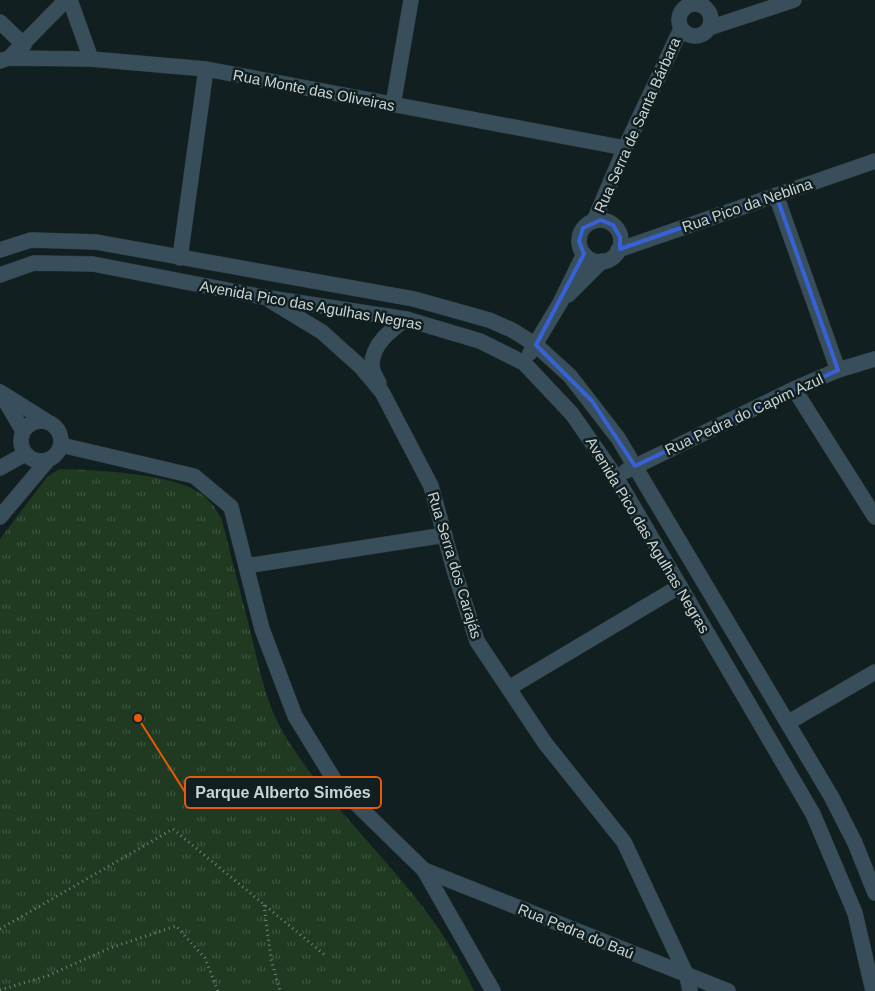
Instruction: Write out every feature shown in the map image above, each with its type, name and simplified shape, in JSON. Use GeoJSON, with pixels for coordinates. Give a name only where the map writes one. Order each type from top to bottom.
{"type":"FeatureCollection","features":[{"type":"Feature","properties":{"kind":"street"},"geometry":{"type":"LineString","coordinates":[[4,60],[24,45],[66,0]]}},
{"type":"Feature","properties":{"kind":"street"},"geometry":{"type":"LineString","coordinates":[[70,0],[91,59]]}},
{"type":"Feature","properties":{"kind":"street"},"geometry":{"type":"LineString","coordinates":[[393,105],[411,0]]}},
{"type":"Feature","properties":{"kind":"street"},"geometry":{"type":"LineString","coordinates":[[709,28],[710,12],[701,5],[691,2],[679,14],[681,29],[690,36],[695,36],[706,32],[709,28],[794,0]]}},
{"type":"Feature","properties":{"kind":"street"},"geometry":{"type":"LineString","coordinates":[[0,22],[24,45]]}},
{"type":"Feature","properties":{"kind":"street","name":"Rua Serra de Santa Bárbara"},"geometry":{"type":"LineString","coordinates":[[594,221],[625,148],[681,29]]}},
{"type":"Feature","properties":{"kind":"street","name":"Rua Monte das Oliveiras"},"geometry":{"type":"LineString","coordinates":[[4,60],[91,59],[206,69],[625,148]]}},
{"type":"Feature","properties":{"kind":"street"},"geometry":{"type":"LineString","coordinates":[[180,258],[206,69]]}},
{"type":"Feature","properties":{"kind":"street","name":"Rua Pico da Neblina"},"geometry":{"type":"LineString","coordinates":[[618,250],[875,161]]}},
{"type":"Feature","properties":{"kind":"street"},"geometry":{"type":"LineString","coordinates":[[776,195],[838,370]]}},
{"type":"Feature","properties":{"kind":"street"},"geometry":{"type":"LineString","coordinates":[[560,303],[602,261],[614,255],[618,250],[620,237],[618,230],[607,221],[594,221],[583,228],[580,235],[580,248],[589,259],[602,261]]}},
{"type":"Feature","properties":{"kind":"street","name":"Avenida Pico das Agulhas Negras"},"geometry":{"type":"LineString","coordinates":[[0,250],[31,240],[96,242],[414,300],[489,320],[512,330],[536,345],[570,376],[592,402],[635,466],[788,722],[855,843],[875,893]]}},
{"type":"Feature","properties":{"kind":"street"},"geometry":{"type":"LineString","coordinates":[[524,363],[560,303],[584,254]]}},
{"type":"Feature","properties":{"kind":"street","name":"Avenida Pico das Agulhas Negras"},"geometry":{"type":"LineString","coordinates":[[0,275],[34,263],[93,264],[263,297],[406,319],[480,341],[524,363],[572,414],[616,477],[794,780],[825,839],[855,913],[873,991]]}},
{"type":"Feature","properties":{"kind":"street","name":"Rua Serra dos Carajás"},"geometry":{"type":"LineString","coordinates":[[263,297],[322,332],[361,367],[382,392],[431,486],[477,641],[545,743],[624,842],[686,976],[690,991]]}},
{"type":"Feature","properties":{"kind":"street"},"geometry":{"type":"LineString","coordinates":[[382,392],[372,366],[377,347],[389,331],[406,319]]}},
{"type":"Feature","properties":{"kind":"street","name":"Rua Pedra do Capim Azul"},"geometry":{"type":"LineString","coordinates":[[616,477],[794,389],[838,370],[875,359]]}},
{"type":"Feature","properties":{"kind":"street"},"geometry":{"type":"LineString","coordinates":[[794,389],[875,517]]}},
{"type":"Feature","properties":{"kind":"street"},"geometry":{"type":"LineString","coordinates":[[0,392],[56,427],[62,439],[58,452],[0,468]]}},
{"type":"Feature","properties":{"kind":"street"},"geometry":{"type":"LineString","coordinates":[[0,392],[23,431]]}},
{"type":"Feature","properties":{"kind":"street"},"geometry":{"type":"LineString","coordinates":[[36,458],[21,443],[23,431],[32,422],[45,420]]}},
{"type":"Feature","properties":{"kind":"street"},"geometry":{"type":"LineString","coordinates":[[61,446],[194,476],[231,507],[262,629],[295,716],[338,786],[424,870],[493,991]]}},
{"type":"Feature","properties":{"kind":"street"},"geometry":{"type":"LineString","coordinates":[[1,516],[36,458]]}},
{"type":"Feature","properties":{"kind":"street"},"geometry":{"type":"LineString","coordinates":[[246,566],[445,534]]}},
{"type":"Feature","properties":{"kind":"street"},"geometry":{"type":"LineString","coordinates":[[509,688],[680,586]]}},
{"type":"Feature","properties":{"kind":"street"},"geometry":{"type":"LineString","coordinates":[[788,722],[875,672]]}},
{"type":"Feature","properties":{"kind":"street","name":"Rua Pedra do Baú"},"geometry":{"type":"LineString","coordinates":[[424,870],[686,976],[728,991]]}},
{"type":"Feature","properties":{"kind":"path"},"geometry":{"type":"LineString","coordinates":[[0,929],[173,829],[326,956]]}},
{"type":"Feature","properties":{"kind":"path"},"geometry":{"type":"LineString","coordinates":[[264,904],[271,959],[280,991]]}},
{"type":"Feature","properties":{"kind":"path"},"geometry":{"type":"LineString","coordinates":[[0,990],[47,976],[110,948],[176,926],[205,958],[218,991]]}},
{"type":"Feature","properties":{"kind":"highlighted area"},"geometry":{"type":"Polygon","coordinates":[[[776,195],[838,370],[635,466],[592,401],[536,345],[584,254],[579,241],[583,228],[601,220],[613,225],[620,237],[620,249],[776,195]]]}},
{"type":"Feature","properties":{"kind":"green space"},"geometry":{"type":"Polygon","coordinates":[[[59,469],[132,474],[171,481],[200,493],[213,505],[222,520],[261,677],[277,722],[305,766],[330,798],[409,889],[433,921],[455,955],[474,991],[0,991],[0,539],[47,477],[59,469]]]}},
{"type":"Feature","properties":{"kind":"place","name":"Parque Alberto Simões"},"geometry":{"type":"Point","coordinates":[138,718]}}]}
